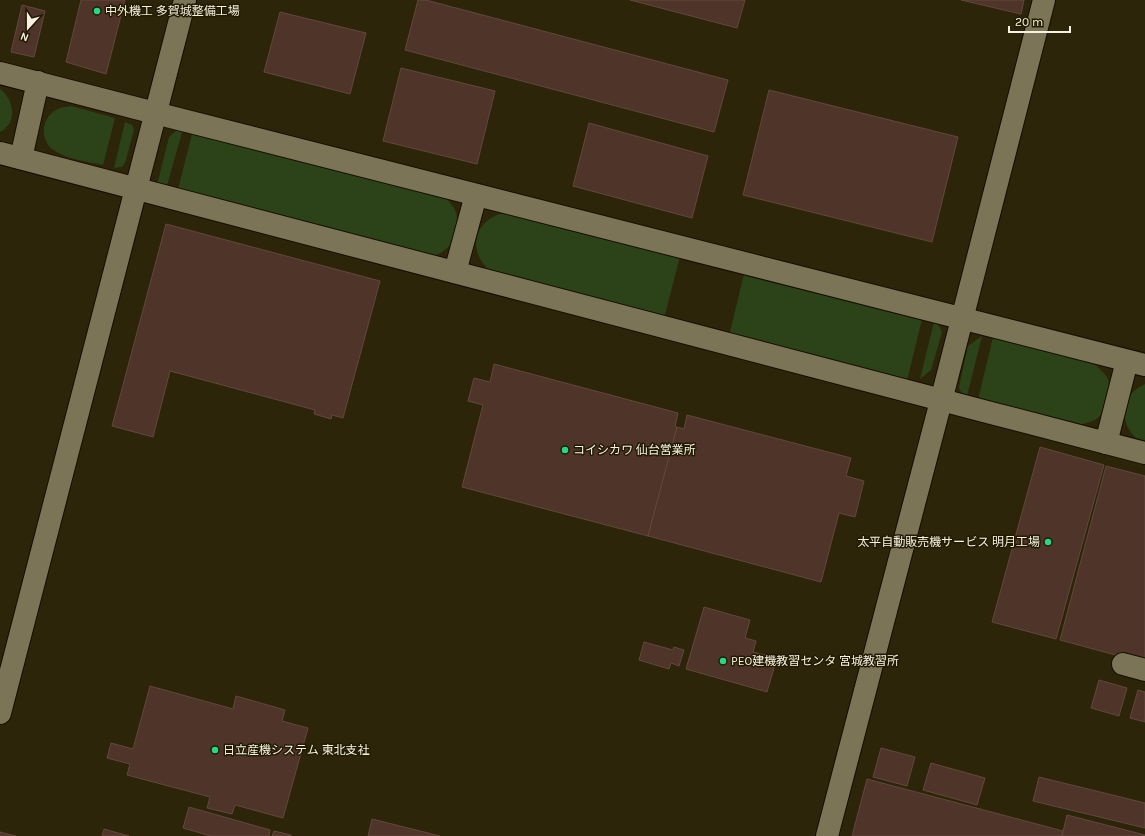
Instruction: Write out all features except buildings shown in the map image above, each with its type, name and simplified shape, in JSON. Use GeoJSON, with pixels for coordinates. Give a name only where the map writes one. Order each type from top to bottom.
{"type":"FeatureCollection","features":[{"type":"Feature","properties":{"kind":"street"},"geometry":{"type":"LineString","coordinates":[[0,713],[185,0]]}},
{"type":"Feature","properties":{"kind":"street"},"geometry":{"type":"LineString","coordinates":[[827,836],[1044,0]]}},
{"type":"Feature","properties":{"kind":"street"},"geometry":{"type":"LineString","coordinates":[[0,72],[155,113],[1136,363],[1106,443]]}},
{"type":"Feature","properties":{"kind":"street"},"geometry":{"type":"LineString","coordinates":[[21,158],[38,82]]}},
{"type":"Feature","properties":{"kind":"street"},"geometry":{"type":"LineString","coordinates":[[0,153],[136,187],[941,401],[1145,453]]}},
{"type":"Feature","properties":{"kind":"street"},"geometry":{"type":"LineString","coordinates":[[455,272],[476,195]]}},
{"type":"Feature","properties":{"kind":"street"},"geometry":{"type":"LineString","coordinates":[[1123,664],[1145,670]]}},
{"type":"Feature","properties":{"kind":"green space"},"geometry":{"type":"Polygon","coordinates":[[[0,89],[5,93],[11,105],[12,117],[6,128],[0,132],[0,89]]]}},
{"type":"Feature","properties":{"kind":"green space"},"geometry":{"type":"Polygon","coordinates":[[[71,106],[115,118],[103,165],[78,160],[60,154],[50,147],[47,142],[44,130],[47,119],[56,110],[71,106]]]}},
{"type":"Feature","properties":{"kind":"green space"},"geometry":{"type":"Polygon","coordinates":[[[125,122],[132,125],[134,130],[125,163],[122,167],[114,168],[125,122]]]}},
{"type":"Feature","properties":{"kind":"green space"},"geometry":{"type":"Polygon","coordinates":[[[183,129],[166,189],[158,185],[158,181],[169,137],[177,130],[183,129]]]}},
{"type":"Feature","properties":{"kind":"green space"},"geometry":{"type":"Polygon","coordinates":[[[193,130],[440,194],[449,201],[455,210],[457,225],[453,240],[446,249],[435,256],[177,193],[193,130]]]}},
{"type":"Feature","properties":{"kind":"green space"},"geometry":{"type":"Polygon","coordinates":[[[503,213],[680,256],[664,319],[491,272],[483,264],[479,255],[476,247],[477,238],[485,223],[493,217],[503,213]]]}},
{"type":"Feature","properties":{"kind":"green space"},"geometry":{"type":"Polygon","coordinates":[[[744,274],[922,319],[907,381],[729,336],[744,274]]]}},
{"type":"Feature","properties":{"kind":"green space"},"geometry":{"type":"Polygon","coordinates":[[[934,322],[938,324],[942,332],[931,370],[920,379],[934,322]]]}},
{"type":"Feature","properties":{"kind":"green space"},"geometry":{"type":"Polygon","coordinates":[[[982,336],[967,396],[962,393],[959,387],[968,346],[982,336]]]}},
{"type":"Feature","properties":{"kind":"green space"},"geometry":{"type":"Polygon","coordinates":[[[993,337],[1092,363],[1102,370],[1108,378],[1110,388],[1104,411],[1093,421],[1077,425],[978,400],[993,337]]]}},
{"type":"Feature","properties":{"kind":"green space"},"geometry":{"type":"Polygon","coordinates":[[[1145,384],[1145,444],[1129,430],[1126,423],[1125,410],[1126,403],[1133,392],[1145,384]]]}},
{"type":"Feature","properties":{"kind":"place","name":"中外機工 多賀城整備工場"},"geometry":{"type":"Point","coordinates":[97,11]}},
{"type":"Feature","properties":{"kind":"place","name":"コイシカワ 仙台営業所"},"geometry":{"type":"Point","coordinates":[565,450]}},
{"type":"Feature","properties":{"kind":"place","name":"太平自動販売機サービス 明月工場"},"geometry":{"type":"Point","coordinates":[1048,542]}},
{"type":"Feature","properties":{"kind":"place","name":"PEO建機教習センタ 宮城教習所"},"geometry":{"type":"Point","coordinates":[723,661]}},
{"type":"Feature","properties":{"kind":"place","name":"日立産機システム 東北支社"},"geometry":{"type":"Point","coordinates":[215,750]}}]}
